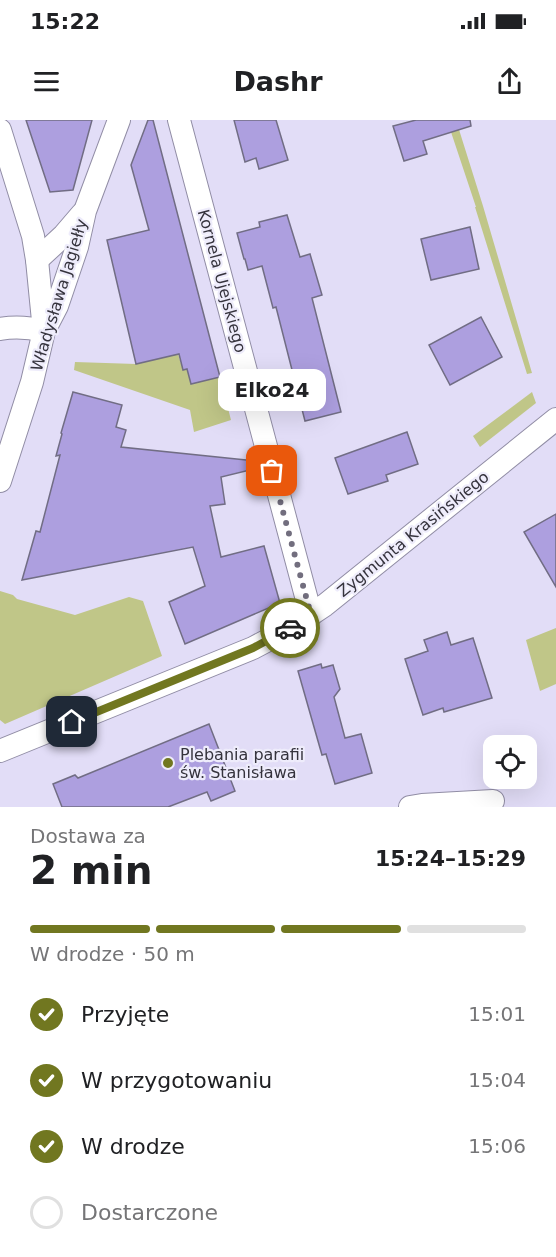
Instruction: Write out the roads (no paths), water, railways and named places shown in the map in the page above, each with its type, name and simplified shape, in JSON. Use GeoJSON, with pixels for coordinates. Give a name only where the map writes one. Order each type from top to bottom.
{"type":"FeatureCollection","features":[{"type":"Feature","properties":{"kind":"street","name":"Władysława Jagiełły"},"geometry":{"type":"LineString","coordinates":[[0,482],[32,382],[44,332],[57,306],[77,247],[85,211],[119,120]]}},
{"type":"Feature","properties":{"kind":"street","name":"Kornela Ujejskiego"},"geometry":{"type":"LineString","coordinates":[[179,120],[311,615]]}},
{"type":"Feature","properties":{"kind":"street"},"geometry":{"type":"LineString","coordinates":[[0,130],[30,226],[37,260],[44,332],[19,326],[0,328]]}},
{"type":"Feature","properties":{"kind":"street","name":"Władysława Jagiełły"},"geometry":{"type":"LineString","coordinates":[[37,260],[74,225],[85,211]]}},
{"type":"Feature","properties":{"kind":"street","name":"Zygmunta Krasińskiego"},"geometry":{"type":"LineString","coordinates":[[0,751],[253,648],[289,629],[311,615],[556,419]]}},
{"type":"Feature","properties":{"kind":"street"},"geometry":{"type":"LineString","coordinates":[[410,807],[493,801]]}},
{"type":"Feature","properties":{"kind":"place","name":"Elko24"},"geometry":{"type":"Point","coordinates":[272,471]}},
{"type":"Feature","properties":{"kind":"place","name":"Plebania parafii św. Stanisława"},"geometry":{"type":"Point","coordinates":[168,763]}}]}
